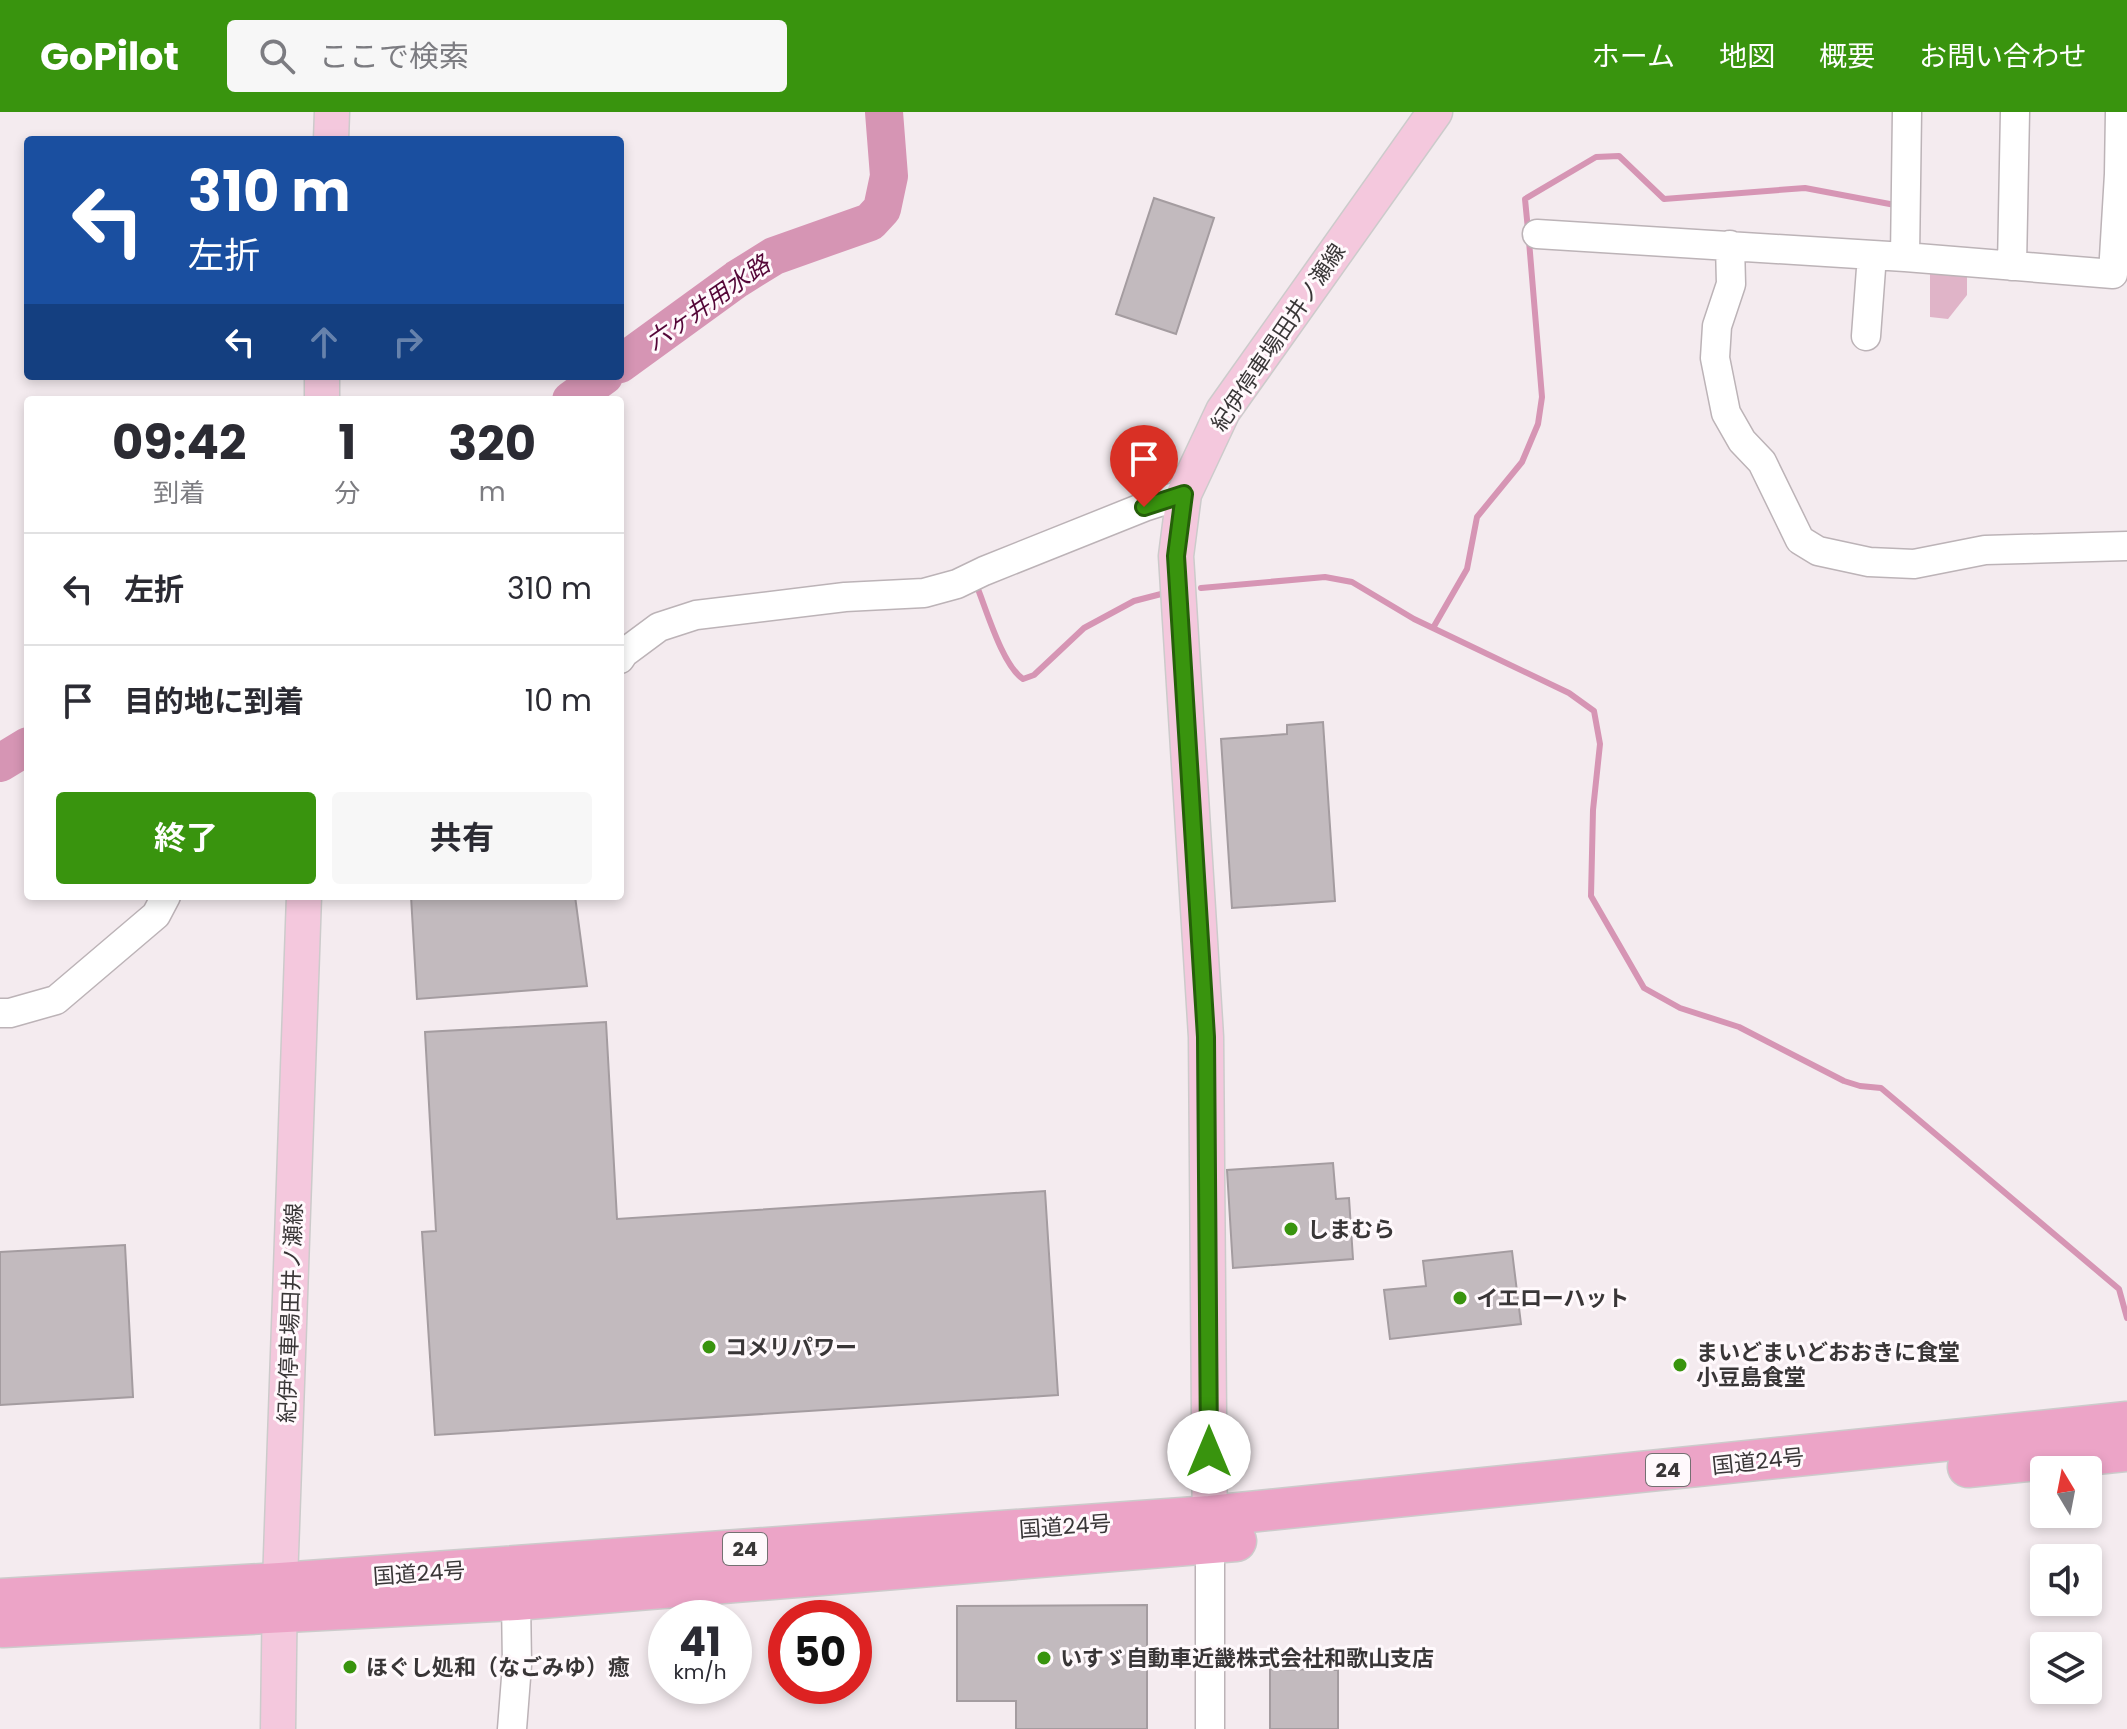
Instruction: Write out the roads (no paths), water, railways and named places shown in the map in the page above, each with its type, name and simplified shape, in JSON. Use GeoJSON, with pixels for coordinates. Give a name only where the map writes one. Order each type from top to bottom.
{"type":"FeatureCollection","features":[{"type":"Feature","properties":{"kind":"highway","name":"国道24号"},"geometry":{"type":"LineString","coordinates":[[0,1599],[280,1597],[516,1600],[1210,1530],[2127,1422]]}},
{"type":"Feature","properties":{"kind":"highway","name":"国道24号"},"geometry":{"type":"LineString","coordinates":[[0,1627],[280,1597],[1210,1530],[2127,1451]]}},
{"type":"Feature","properties":{"kind":"main road"},"geometry":{"type":"LineString","coordinates":[[331,136],[332,112]]}},
{"type":"Feature","properties":{"kind":"main road","name":"紀伊停車場田井ノ瀬線"},"geometry":{"type":"LineString","coordinates":[[1210,1530],[1206,1037],[1176,556],[1184,494],[1223,411],[1435,112]]}},
{"type":"Feature","properties":{"kind":"main road","name":"紀伊停車場田井ノ瀬線"},"geometry":{"type":"LineString","coordinates":[[278,1729],[304,900]]}},
{"type":"Feature","properties":{"kind":"street"},"geometry":{"type":"LineString","coordinates":[[1905,257],[1907,112]]}},
{"type":"Feature","properties":{"kind":"street"},"geometry":{"type":"LineString","coordinates":[[2012,266],[2015,112]]}},
{"type":"Feature","properties":{"kind":"street"},"geometry":{"type":"LineString","coordinates":[[1537,234],[1905,257],[2113,274],[2123,173],[2120,112]]}},
{"type":"Feature","properties":{"kind":"street"},"geometry":{"type":"LineString","coordinates":[[1730,245],[1731,284],[1717,326],[1715,358],[1726,413],[1742,441],[1762,462],[1800,540],[1818,551],[1869,562],[1914,564],[1996,549],[2127,546]]}},
{"type":"Feature","properties":{"kind":"street"},"geometry":{"type":"LineString","coordinates":[[1866,336],[1872,255]]}},
{"type":"Feature","properties":{"kind":"street"},"geometry":{"type":"LineString","coordinates":[[624,653],[659,627],[696,615],[845,597],[924,593],[957,584],[1144,507],[1184,494]]}},
{"type":"Feature","properties":{"kind":"street"},"geometry":{"type":"LineString","coordinates":[[0,1013],[56,1000],[156,915],[164,900]]}},
{"type":"Feature","properties":{"kind":"street"},"geometry":{"type":"LineString","coordinates":[[1210,1530],[1210,1729]]}},
{"type":"Feature","properties":{"kind":"street"},"geometry":{"type":"LineString","coordinates":[[512,1729],[517,1665],[516,1600]]}},
{"type":"Feature","properties":{"kind":"waterway","name":"六ヶ井用水路"},"geometry":{"type":"LineString","coordinates":[[624,361],[774,256],[870,222],[882,209],[889,176],[884,112]]}},
{"type":"Feature","properties":{"kind":"waterway"},"geometry":{"type":"LineString","coordinates":[[1528,230],[1525,199],[1596,157],[1619,156],[1664,199],[1805,188],[1895,205]]}},
{"type":"Feature","properties":{"kind":"waterway"},"geometry":{"type":"LineString","coordinates":[[1433,628],[1467,569],[1477,517],[1522,462],[1538,424],[1542,397],[1529,241]]}},
{"type":"Feature","properties":{"kind":"waterway","name":"六ヶ井用水路"},"geometry":{"type":"LineString","coordinates":[[576,396],[598,380]]}},
{"type":"Feature","properties":{"kind":"waterway"},"geometry":{"type":"LineString","coordinates":[[1201,588],[1325,577],[1352,582],[1414,619],[1569,693],[1594,711],[1600,744],[1593,810],[1591,896],[1644,988],[1680,1008],[1739,1027],[1844,1081],[1881,1088],[2119,1289],[2127,1318]]}},
{"type":"Feature","properties":{"kind":"waterway"},"geometry":{"type":"LineString","coordinates":[[976,584],[1008,662],[1023,679],[1034,675],[1084,628],[1134,601],[1165,593]]}},
{"type":"Feature","properties":{"kind":"waterway","name":"六ヶ井用水路"},"geometry":{"type":"LineString","coordinates":[[0,763],[24,748]]}},
{"type":"Feature","properties":{"kind":"place","name":"しまむら"},"geometry":{"type":"Point","coordinates":[1291,1229]}},
{"type":"Feature","properties":{"kind":"place","name":"イエローハット"},"geometry":{"type":"Point","coordinates":[1460,1298]}},
{"type":"Feature","properties":{"kind":"place","name":"コメリパワー"},"geometry":{"type":"Point","coordinates":[709,1347]}},
{"type":"Feature","properties":{"kind":"place","name":"まいどまいどおおきに食堂 小豆島食堂"},"geometry":{"type":"Point","coordinates":[1680,1365]}},
{"type":"Feature","properties":{"kind":"place","name":"いすゞ自動車近畿株式会社和歌山支店"},"geometry":{"type":"Point","coordinates":[1044,1658]}},
{"type":"Feature","properties":{"kind":"place","name":"ほぐし処和（なごみゆ）癒"},"geometry":{"type":"Point","coordinates":[350,1667]}}]}
